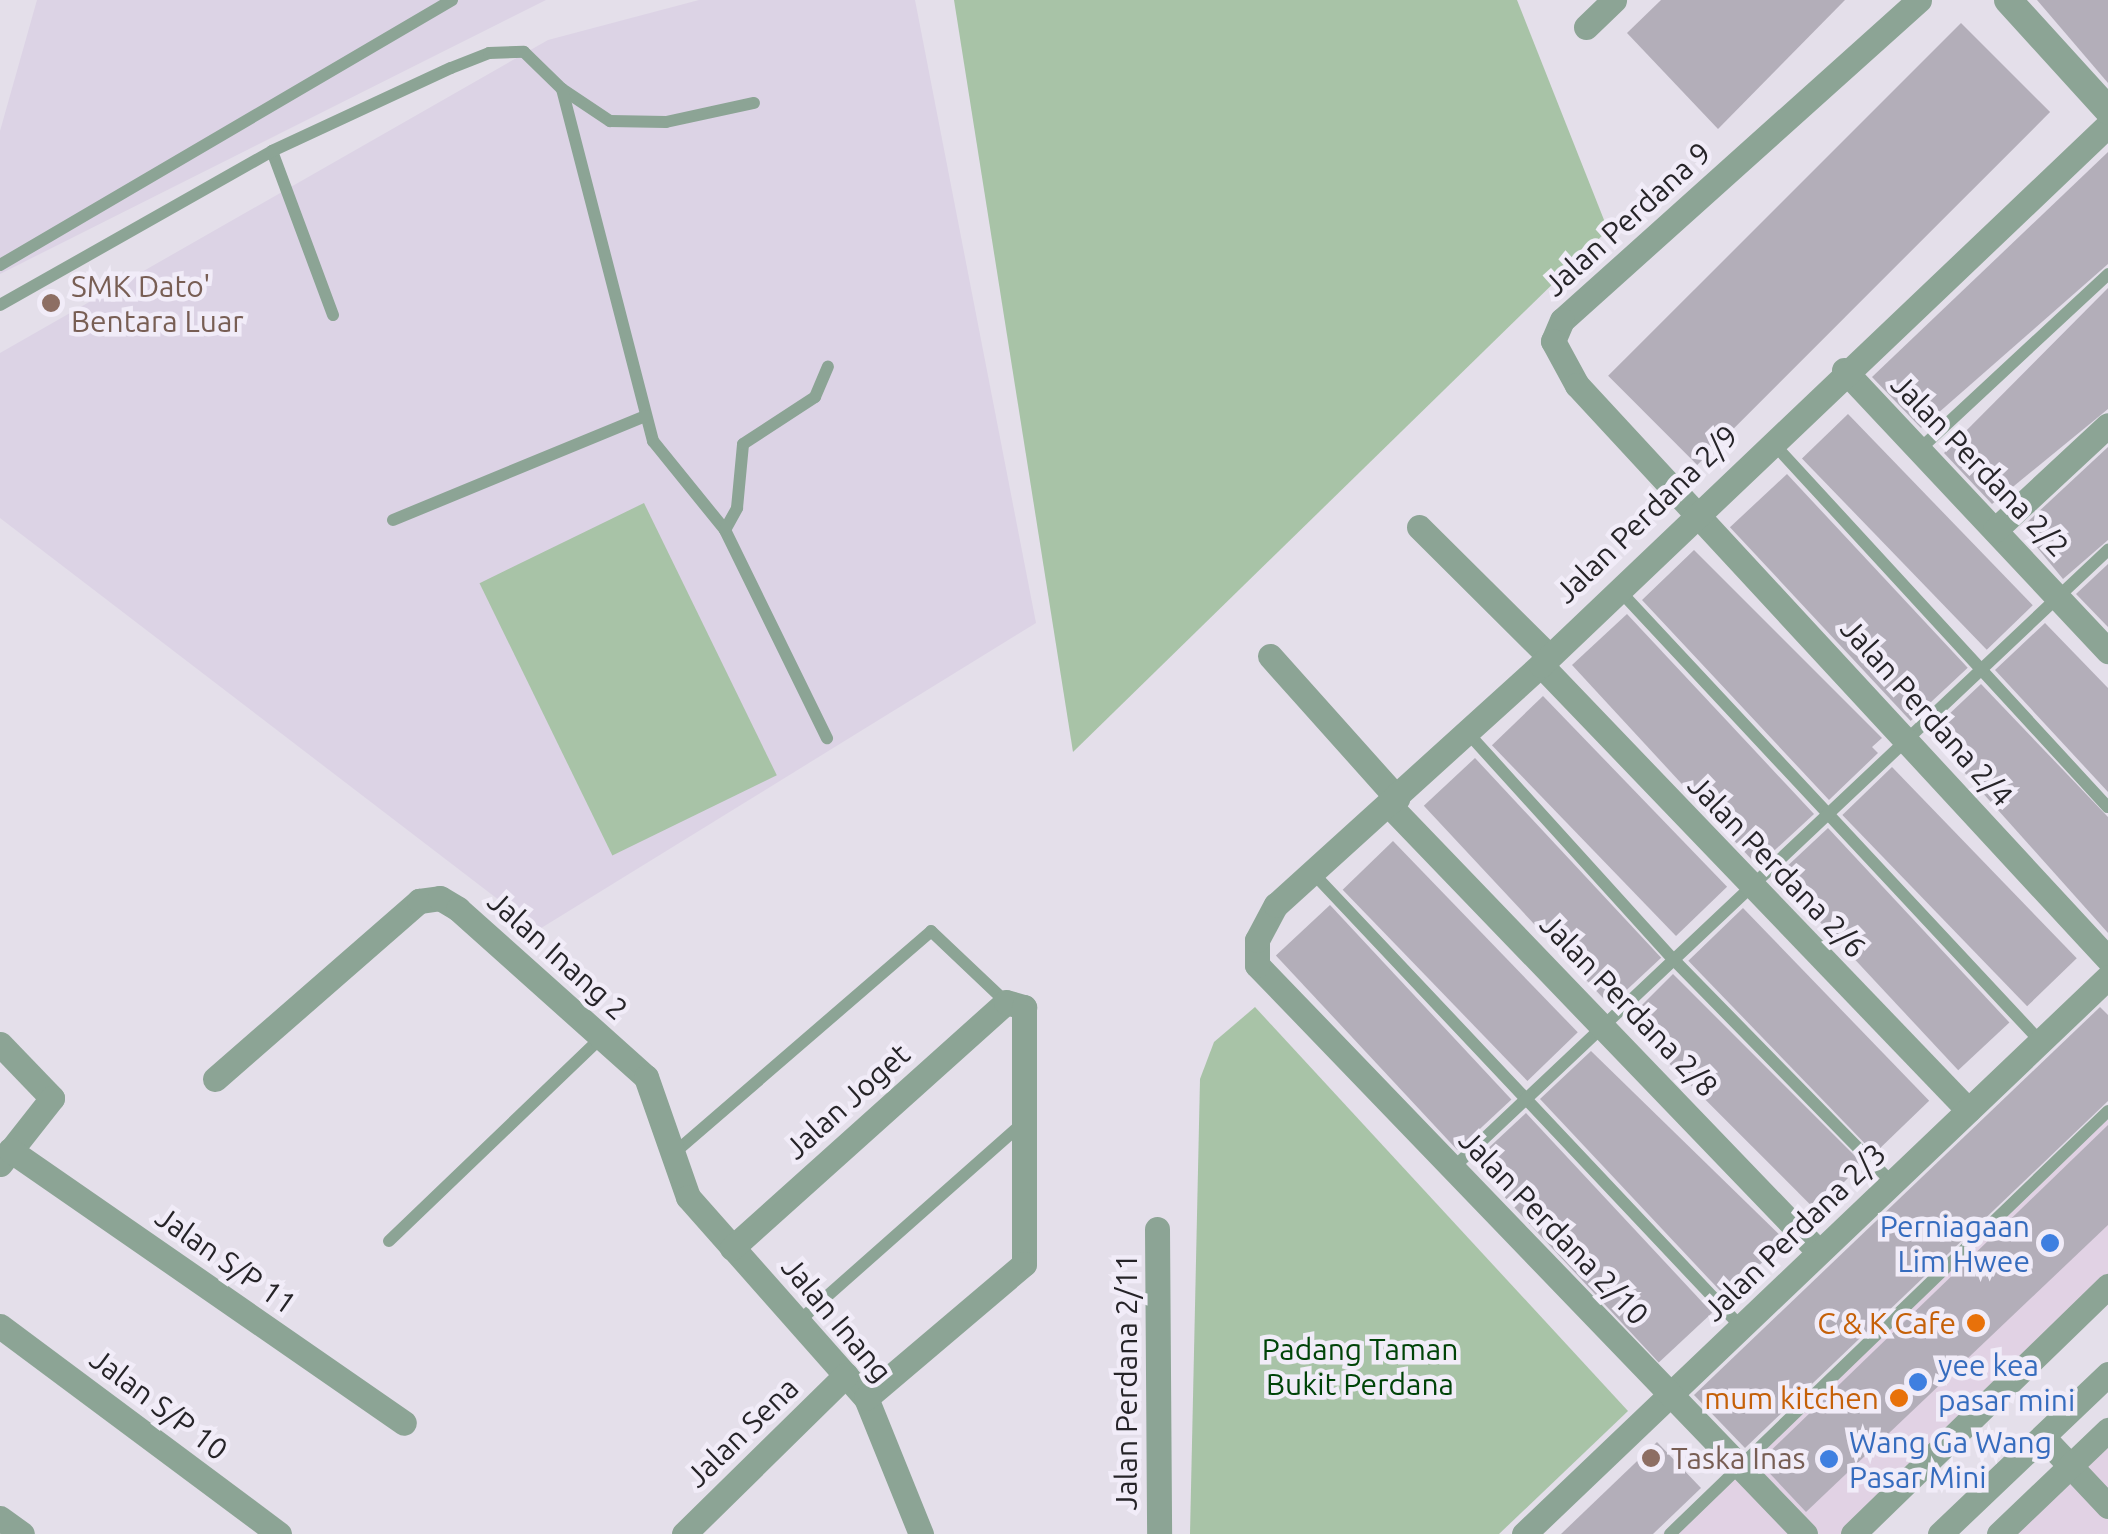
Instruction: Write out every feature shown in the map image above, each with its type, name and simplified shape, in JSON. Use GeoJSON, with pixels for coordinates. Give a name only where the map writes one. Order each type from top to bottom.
{"type":"FeatureCollection","features":[{"type":"Feature","properties":{"kind":"street"},"geometry":{"type":"LineString","coordinates":[[1586,27],[1614,0]]}},
{"type":"Feature","properties":{"kind":"street","name":"Jalan Perdana 9"},"geometry":{"type":"LineString","coordinates":[[1698,508],[1560,362],[1553,341],[1562,320],[1919,0]]}},
{"type":"Feature","properties":{"kind":"street"},"geometry":{"type":"LineString","coordinates":[[2008,0],[2108,110]]}},
{"type":"Feature","properties":{"kind":"street","name":"Jalan Perdana 2/9"},"geometry":{"type":"LineString","coordinates":[[1257,965],[1262,922],[1312,872],[1467,732],[1698,508],[2108,124]]}},
{"type":"Feature","properties":{"kind":"street","name":"Jalan Perdana 2/2"},"geometry":{"type":"LineString","coordinates":[[1844,370],[2108,650]]}},
{"type":"Feature","properties":{"kind":"street"},"geometry":{"type":"LineString","coordinates":[[1995,530],[2108,425]]}},
{"type":"Feature","properties":{"kind":"street","name":"Jalan Perdana 2/4"},"geometry":{"type":"LineString","coordinates":[[1698,508],[2108,960]]}},
{"type":"Feature","properties":{"kind":"street","name":"Jalan Perdana 2/6"},"geometry":{"type":"LineString","coordinates":[[1419,527],[1752,886],[1968,1110]]}},
{"type":"Feature","properties":{"kind":"street","name":"Jalan Perdana 2/8"},"geometry":{"type":"LineString","coordinates":[[1270,656],[1393,801],[1819,1252]]}},
{"type":"Feature","properties":{"kind":"street","name":"Jalan Inang 2"},"geometry":{"type":"LineString","coordinates":[[215,1079],[419,901],[440,898],[646,1077],[671,1160]]}},
{"type":"Feature","properties":{"kind":"street","name":"Jalan Perdana 2/10"},"geometry":{"type":"LineString","coordinates":[[1257,965],[1805,1534]]}},
{"type":"Feature","properties":{"kind":"street","name":"Jalan Perdana 2/3"},"geometry":{"type":"LineString","coordinates":[[1524,1534],[2108,976]]}},
{"type":"Feature","properties":{"kind":"street"},"geometry":{"type":"LineString","coordinates":[[866,1398],[1024,1264],[1023,1123],[1028,1035],[1024,1008],[1006,1002]]}},
{"type":"Feature","properties":{"kind":"street","name":"Jalan Joget"},"geometry":{"type":"LineString","coordinates":[[732,1248],[1006,1002]]}},
{"type":"Feature","properties":{"kind":"street"},"geometry":{"type":"LineString","coordinates":[[0,1044],[52,1098],[5,1157]]}},
{"type":"Feature","properties":{"kind":"street","name":"Jalan S/P 11"},"geometry":{"type":"LineString","coordinates":[[5,1157],[404,1423]]}},
{"type":"Feature","properties":{"kind":"street","name":"Jalan Inang"},"geometry":{"type":"LineString","coordinates":[[671,1160],[732,1248],[866,1398],[922,1534]]}},
{"type":"Feature","properties":{"kind":"street","name":"Jalan Perdana 2/11"},"geometry":{"type":"LineString","coordinates":[[1158,1230],[1160,1534]]}},
{"type":"Feature","properties":{"kind":"street"},"geometry":{"type":"LineString","coordinates":[[1854,1534],[2108,1286]]}},
{"type":"Feature","properties":{"kind":"street","name":"Jalan S/P 10"},"geometry":{"type":"LineString","coordinates":[[0,1326],[280,1534]]}},
{"type":"Feature","properties":{"kind":"street"},"geometry":{"type":"LineString","coordinates":[[1940,1534],[2108,1374]]}},
{"type":"Feature","properties":{"kind":"street","name":"Jalan Sena"},"geometry":{"type":"LineString","coordinates":[[684,1534],[846,1376]]}},
{"type":"Feature","properties":{"kind":"street"},"geometry":{"type":"LineString","coordinates":[[1998,1534],[2108,1430]]}},
{"type":"Feature","properties":{"kind":"street"},"geometry":{"type":"LineString","coordinates":[[2043,1437],[2108,1506]]}},
{"type":"Feature","properties":{"kind":"street"},"geometry":{"type":"LineString","coordinates":[[0,1518],[22,1534]]}},
{"type":"Feature","properties":{"kind":"lane"},"geometry":{"type":"LineString","coordinates":[[0,265],[452,0]]}},
{"type":"Feature","properties":{"kind":"lane"},"geometry":{"type":"LineString","coordinates":[[0,305],[272,151],[489,53],[524,52],[562,89],[610,121],[666,122],[754,103]]}},
{"type":"Feature","properties":{"kind":"lane"},"geometry":{"type":"LineString","coordinates":[[562,89],[653,442],[726,530],[827,738]]}},
{"type":"Feature","properties":{"kind":"lane"},"geometry":{"type":"LineString","coordinates":[[272,151],[333,315]]}},
{"type":"Feature","properties":{"kind":"lane"},"geometry":{"type":"LineString","coordinates":[[1920,449],[2108,274]]}},
{"type":"Feature","properties":{"kind":"lane"},"geometry":{"type":"LineString","coordinates":[[726,530],[736,508],[743,444],[815,397],[828,368]]}},
{"type":"Feature","properties":{"kind":"lane"},"geometry":{"type":"LineString","coordinates":[[393,520],[644,416]]}},
{"type":"Feature","properties":{"kind":"lane"},"geometry":{"type":"LineString","coordinates":[[1771,440],[2108,806]]}},
{"type":"Feature","properties":{"kind":"lane"},"geometry":{"type":"LineString","coordinates":[[1453,1168],[2108,550]]}},
{"type":"Feature","properties":{"kind":"lane"},"geometry":{"type":"LineString","coordinates":[[1616,587],[2040,1041]]}},
{"type":"Feature","properties":{"kind":"lane"},"geometry":{"type":"LineString","coordinates":[[1467,732],[1674,960],[1892,1183]]}},
{"type":"Feature","properties":{"kind":"lane"},"geometry":{"type":"LineString","coordinates":[[1312,872],[1741,1327]]}},
{"type":"Feature","properties":{"kind":"lane"},"geometry":{"type":"LineString","coordinates":[[671,1160],[932,931],[1006,1002]]}},
{"type":"Feature","properties":{"kind":"lane"},"geometry":{"type":"LineString","coordinates":[[389,1240],[602,1037]]}},
{"type":"Feature","properties":{"kind":"lane"},"geometry":{"type":"LineString","coordinates":[[1670,1534],[2108,1111]]}},
{"type":"Feature","properties":{"kind":"lane"},"geometry":{"type":"LineString","coordinates":[[799,1321],[1023,1123]]}},
{"type":"Feature","properties":{"kind":"shaded area"},"geometry":{"type":"Polygon","coordinates":[[[37,0],[546,0],[0,274],[0,131],[37,0]]]}},
{"type":"Feature","properties":{"kind":"shaded area"},"geometry":{"type":"Polygon","coordinates":[[[699,0],[915,0],[1036,623],[538,930],[0,518],[0,353],[548,40],[699,0]]]}},
{"type":"Feature","properties":{"kind":"shaded area"},"geometry":{"type":"Polygon","coordinates":[[[2108,1104],[2108,1298],[1867,1534],[1662,1534],[2108,1104]]]}},
{"type":"Feature","properties":{"kind":"shaded area"},"geometry":{"type":"Polygon","coordinates":[[[2108,1419],[2108,1534],[1987,1534],[2108,1419]]]}},
{"type":"Feature","properties":{"kind":"green space"},"geometry":{"type":"Polygon","coordinates":[[[954,0],[1517,0],[1608,230],[1073,752],[954,0]]]}},
{"type":"Feature","properties":{"kind":"green space"},"geometry":{"type":"Polygon","coordinates":[[[644,503],[777,775],[612,856],[480,583],[644,503]]]}},
{"type":"Feature","properties":{"kind":"green space","name":"Padang Taman Bukit Perdana"},"geometry":{"type":"Polygon","coordinates":[[[1255,1007],[1628,1411],[1499,1534],[1190,1534],[1200,1079],[1214,1042],[1255,1007]]]}},
{"type":"Feature","properties":{"kind":"building"},"geometry":{"type":"Polygon","coordinates":[[[1661,0],[1845,0],[1718,129],[1627,33],[1661,0]]]}},
{"type":"Feature","properties":{"kind":"building"},"geometry":{"type":"Polygon","coordinates":[[[2037,0],[2108,0],[2108,83],[2037,0]]]}},
{"type":"Feature","properties":{"kind":"building"},"geometry":{"type":"Polygon","coordinates":[[[1961,23],[2050,112],[1697,465],[1608,376],[1961,23]]]}},
{"type":"Feature","properties":{"kind":"building"},"geometry":{"type":"Polygon","coordinates":[[[2108,152],[2108,264],[1921,428],[1872,377],[2108,152]]]}},
{"type":"Feature","properties":{"kind":"building"},"geometry":{"type":"Polygon","coordinates":[[[2108,288],[2108,409],[1992,504],[1944,453],[2108,288]]]}},
{"type":"Feature","properties":{"kind":"building"},"geometry":{"type":"Polygon","coordinates":[[[1848,414],[2033,605],[1987,650],[1802,458],[1848,414]]]}},
{"type":"Feature","properties":{"kind":"building"},"geometry":{"type":"Polygon","coordinates":[[[2108,447],[2108,540],[2063,579],[2021,528],[2108,447]]]}},
{"type":"Feature","properties":{"kind":"building"},"geometry":{"type":"Polygon","coordinates":[[[1787,474],[1968,668],[1911,721],[1730,527],[1787,474]]]}},
{"type":"Feature","properties":{"kind":"building"},"geometry":{"type":"Polygon","coordinates":[[[1694,550],[1882,738],[1872,747],[1878,753],[1829,800],[1642,600],[1694,550]]]}},
{"type":"Feature","properties":{"kind":"building"},"geometry":{"type":"Polygon","coordinates":[[[2108,564],[2108,627],[2076,594],[2108,564]]]}},
{"type":"Feature","properties":{"kind":"building"},"geometry":{"type":"Polygon","coordinates":[[[1627,614],[1814,814],[1763,861],[1753,861],[1572,665],[1627,614]]]}},
{"type":"Feature","properties":{"kind":"building"},"geometry":{"type":"Polygon","coordinates":[[[2045,623],[2108,688],[2108,792],[1995,670],[2045,623]]]}},
{"type":"Feature","properties":{"kind":"building"},"geometry":{"type":"Polygon","coordinates":[[[1981,684],[2108,817],[2108,933],[1929,733],[1981,684]]]}},
{"type":"Feature","properties":{"kind":"building"},"geometry":{"type":"Polygon","coordinates":[[[1543,696],[1727,887],[1676,936],[1492,745],[1543,696]]]}},
{"type":"Feature","properties":{"kind":"building"},"geometry":{"type":"Polygon","coordinates":[[[1475,758],[1661,958],[1610,1005],[1424,806],[1475,758]]]}},
{"type":"Feature","properties":{"kind":"building"},"geometry":{"type":"Polygon","coordinates":[[[1892,767],[2077,958],[2027,1006],[1842,815],[1892,767]]]}},
{"type":"Feature","properties":{"kind":"building"},"geometry":{"type":"Polygon","coordinates":[[[1828,828],[2009,1023],[1958,1070],[1777,876],[1828,828]]]}},
{"type":"Feature","properties":{"kind":"building"},"geometry":{"type":"Polygon","coordinates":[[[1393,841],[1578,1032],[1527,1081],[1343,890],[1393,841]]]}},
{"type":"Feature","properties":{"kind":"building"},"geometry":{"type":"Polygon","coordinates":[[[1330,905],[1511,1100],[1457,1150],[1276,955],[1330,905]]]}},
{"type":"Feature","properties":{"kind":"building"},"geometry":{"type":"Polygon","coordinates":[[[1743,908],[1929,1101],[1874,1154],[1688,961],[1743,908]]]}},
{"type":"Feature","properties":{"kind":"building"},"geometry":{"type":"Polygon","coordinates":[[[1673,974],[1863,1164],[1816,1210],[1626,1021],[1673,974]]]}},
{"type":"Feature","properties":{"kind":"building"},"geometry":{"type":"Polygon","coordinates":[[[2100,1007],[2108,1015],[2108,1101],[1745,1448],[1694,1395],[2100,1007]]]}},
{"type":"Feature","properties":{"kind":"building"},"geometry":{"type":"Polygon","coordinates":[[[1591,1051],[1786,1241],[1725,1296],[1540,1099],[1591,1051]]]}},
{"type":"Feature","properties":{"kind":"building"},"geometry":{"type":"Polygon","coordinates":[[[1526,1113],[1712,1313],[1659,1362],[1473,1163],[1526,1113]]]}},
{"type":"Feature","properties":{"kind":"building"},"geometry":{"type":"Polygon","coordinates":[[[2108,1125],[2108,1225],[1806,1512],[1759,1462],[2108,1125]]]}},
{"type":"Feature","properties":{"kind":"building"},"geometry":{"type":"Polygon","coordinates":[[[1657,1442],[1701,1488],[1653,1534],[1561,1534],[1657,1442]]]}},
{"type":"Feature","properties":{"kind":"place","name":"SMK Dato' Bentara Luar"},"geometry":{"type":"Point","coordinates":[51,303]}},
{"type":"Feature","properties":{"kind":"place","name":"Perniagaan Lim Hwee"},"geometry":{"type":"Point","coordinates":[2050,1243]}},
{"type":"Feature","properties":{"kind":"place","name":"C & K Cafe"},"geometry":{"type":"Point","coordinates":[1976,1323]}},
{"type":"Feature","properties":{"kind":"place","name":"yee kea pasar mini"},"geometry":{"type":"Point","coordinates":[1918,1382]}},
{"type":"Feature","properties":{"kind":"place","name":"mum kitchen"},"geometry":{"type":"Point","coordinates":[1899,1398]}},
{"type":"Feature","properties":{"kind":"place","name":"Taska Inas"},"geometry":{"type":"Point","coordinates":[1651,1458]}},
{"type":"Feature","properties":{"kind":"place","name":"Wang Ga Wang Pasar Mini"},"geometry":{"type":"Point","coordinates":[1829,1459]}}]}
